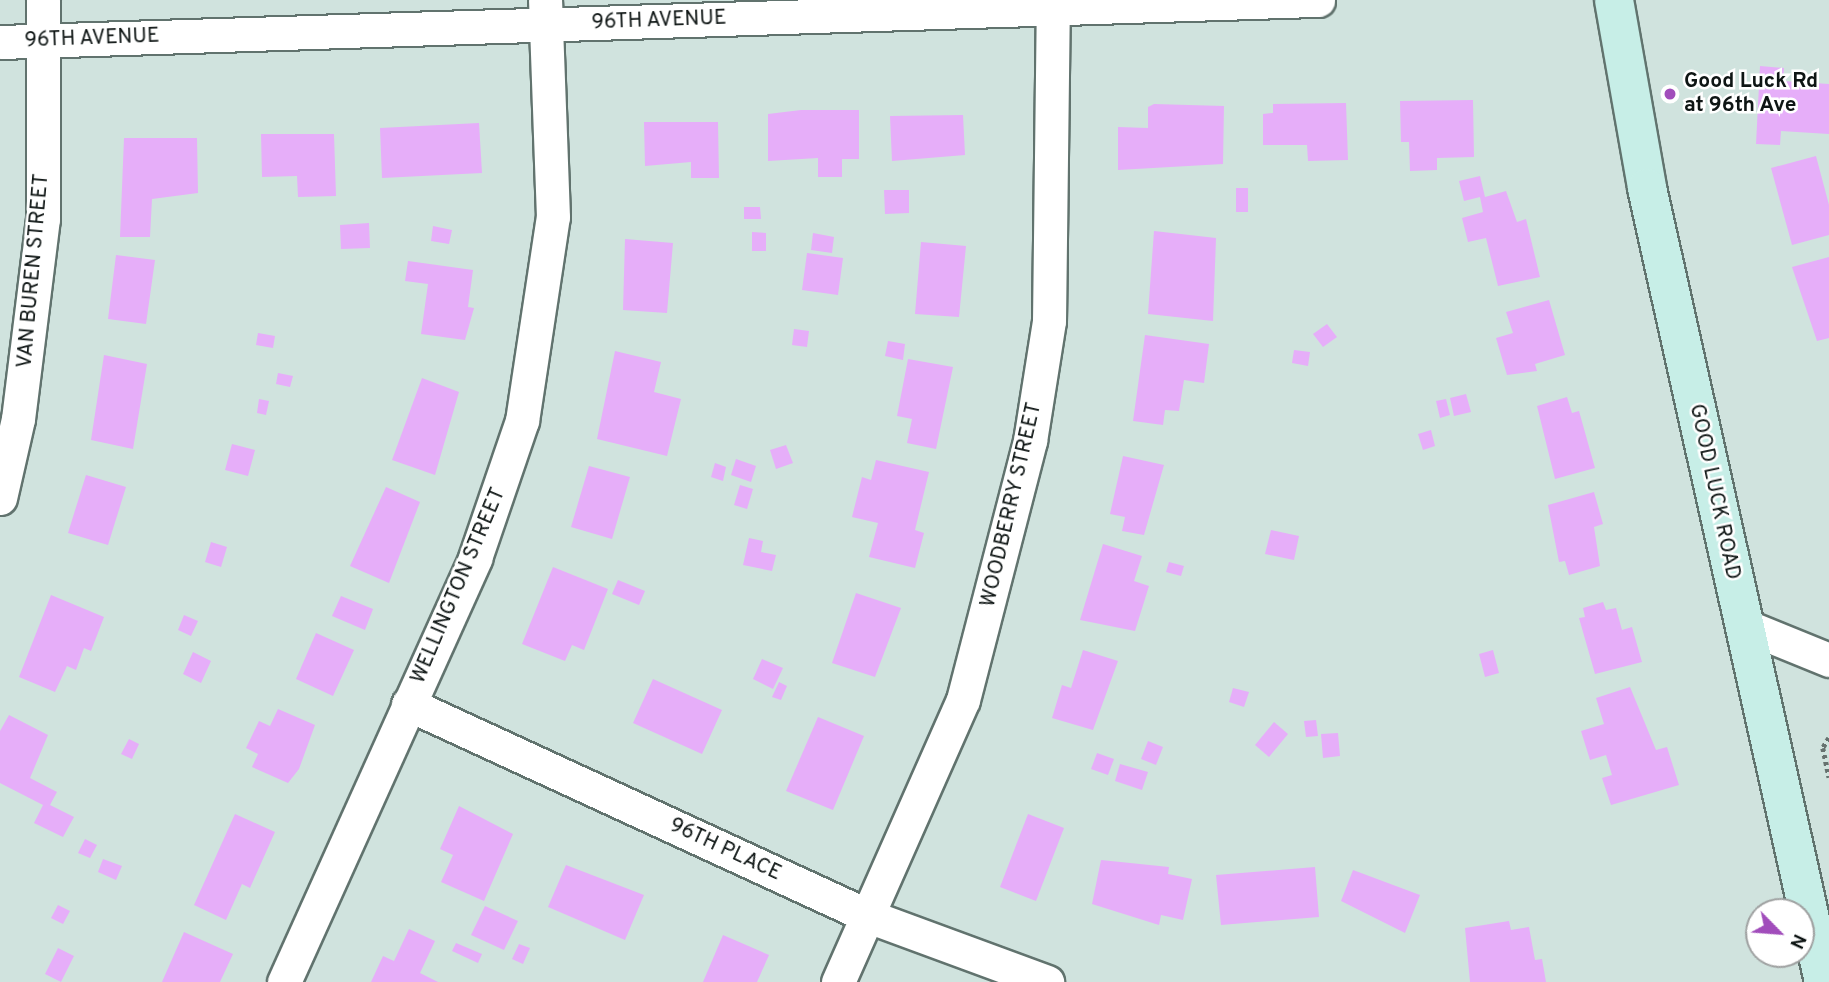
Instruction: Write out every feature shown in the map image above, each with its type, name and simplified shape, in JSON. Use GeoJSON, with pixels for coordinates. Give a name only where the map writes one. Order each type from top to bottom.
{"type":"FeatureCollection","features":[{"type":"Feature","properties":{"kind":"main road","name":"GOOD LUCK ROAD"},"geometry":{"type":"LineString","coordinates":[[1614,0],[1647,188],[1824,982]]}},
{"type":"Feature","properties":{"kind":"street","name":"VAN BUREN STREET"},"geometry":{"type":"LineString","coordinates":[[0,498],[18,419],[43,219],[46,41],[43,0]]}},
{"type":"Feature","properties":{"kind":"street","name":"96TH AVENUE"},"geometry":{"type":"LineString","coordinates":[[0,42],[545,12],[1318,0]]}},
{"type":"Feature","properties":{"kind":"street","name":"WOODBERRY STREET"},"geometry":{"type":"LineString","coordinates":[[838,982],[963,700],[1030,441],[1049,321],[1053,5]]}},
{"type":"Feature","properties":{"kind":"street","name":"WELLINGTON STREET"},"geometry":{"type":"LineString","coordinates":[[284,982],[475,558],[522,421],[552,217],[545,12]]}},
{"type":"Feature","properties":{"kind":"street"},"geometry":{"type":"LineString","coordinates":[[1743,625],[1829,660]]}},
{"type":"Feature","properties":{"kind":"street","name":"96TH PLACE"},"geometry":{"type":"LineString","coordinates":[[408,704],[868,916],[1047,982]]}},
{"type":"Feature","properties":{"kind":"path"},"geometry":{"type":"LineString","coordinates":[[1829,738],[1823,748],[1829,777]]}},
{"type":"Feature","properties":{"kind":"building"},"geometry":{"type":"Polygon","coordinates":[[[1760,66],[1784,68],[1783,81],[1829,84],[1829,134],[1781,131],[1780,145],[1756,144],[1760,66]]]}},
{"type":"Feature","properties":{"kind":"building"},"geometry":{"type":"Polygon","coordinates":[[[1473,100],[1474,157],[1437,158],[1437,170],[1410,171],[1409,142],[1401,142],[1400,101],[1473,100]]]}},
{"type":"Feature","properties":{"kind":"building"},"geometry":{"type":"Polygon","coordinates":[[[1346,103],[1348,160],[1308,161],[1307,145],[1263,145],[1263,114],[1273,113],[1273,104],[1346,103]]]}},
{"type":"Feature","properties":{"kind":"building"},"geometry":{"type":"Polygon","coordinates":[[[1154,104],[1224,106],[1223,164],[1118,170],[1118,127],[1148,128],[1148,107],[1154,104]]]}},
{"type":"Feature","properties":{"kind":"building"},"geometry":{"type":"Polygon","coordinates":[[[801,110],[859,110],[859,159],[842,159],[842,177],[818,177],[818,158],[768,161],[768,114],[801,110]]]}},
{"type":"Feature","properties":{"kind":"building"},"geometry":{"type":"Polygon","coordinates":[[[963,115],[965,155],[892,161],[890,116],[963,115]]]}},
{"type":"Feature","properties":{"kind":"building"},"geometry":{"type":"Polygon","coordinates":[[[644,122],[718,122],[719,178],[691,178],[691,162],[645,166],[644,122]]]}},
{"type":"Feature","properties":{"kind":"building"},"geometry":{"type":"Polygon","coordinates":[[[479,123],[482,173],[382,178],[380,128],[479,123]]]}},
{"type":"Feature","properties":{"kind":"building"},"geometry":{"type":"Polygon","coordinates":[[[261,134],[334,134],[336,196],[298,197],[297,176],[262,177],[261,134]]]}},
{"type":"Feature","properties":{"kind":"building"},"geometry":{"type":"Polygon","coordinates":[[[124,138],[197,138],[198,193],[152,199],[150,237],[120,237],[124,138]]]}},
{"type":"Feature","properties":{"kind":"building"},"geometry":{"type":"Polygon","coordinates":[[[1816,156],[1829,205],[1829,235],[1792,245],[1771,168],[1816,156]]]}},
{"type":"Feature","properties":{"kind":"building"},"geometry":{"type":"Polygon","coordinates":[[[1480,176],[1485,197],[1506,191],[1517,222],[1526,219],[1540,277],[1498,286],[1486,238],[1468,242],[1462,218],[1483,212],[1480,197],[1464,201],[1459,181],[1480,176]]]}},
{"type":"Feature","properties":{"kind":"building"},"geometry":{"type":"Polygon","coordinates":[[[1236,188],[1248,188],[1248,212],[1236,212],[1236,188]]]}},
{"type":"Feature","properties":{"kind":"building"},"geometry":{"type":"Polygon","coordinates":[[[884,190],[909,190],[909,213],[885,214],[884,190]]]}},
{"type":"Feature","properties":{"kind":"building"},"geometry":{"type":"Polygon","coordinates":[[[744,207],[760,207],[761,219],[744,219],[744,207]]]}},
{"type":"Feature","properties":{"kind":"building"},"geometry":{"type":"Polygon","coordinates":[[[369,223],[370,248],[341,249],[340,225],[369,223]]]}},
{"type":"Feature","properties":{"kind":"building"},"geometry":{"type":"Polygon","coordinates":[[[433,226],[452,230],[449,244],[431,241],[433,226]]]}},
{"type":"Feature","properties":{"kind":"building"},"geometry":{"type":"Polygon","coordinates":[[[1154,231],[1216,238],[1213,321],[1148,314],[1154,231]]]}},
{"type":"Feature","properties":{"kind":"building"},"geometry":{"type":"Polygon","coordinates":[[[752,232],[766,233],[766,251],[752,251],[752,232]]]}},
{"type":"Feature","properties":{"kind":"building"},"geometry":{"type":"Polygon","coordinates":[[[813,233],[834,237],[832,253],[811,250],[813,233]]]}},
{"type":"Feature","properties":{"kind":"building"},"geometry":{"type":"Polygon","coordinates":[[[625,239],[673,243],[667,313],[623,310],[625,239]]]}},
{"type":"Feature","properties":{"kind":"building"},"geometry":{"type":"Polygon","coordinates":[[[921,242],[966,246],[959,317],[915,314],[921,242]]]}},
{"type":"Feature","properties":{"kind":"building"},"geometry":{"type":"Polygon","coordinates":[[[807,253],[843,258],[838,295],[802,290],[807,253]]]}},
{"type":"Feature","properties":{"kind":"building"},"geometry":{"type":"Polygon","coordinates":[[[116,255],[155,260],[146,324],[108,319],[116,255]]]}},
{"type":"Feature","properties":{"kind":"building"},"geometry":{"type":"Polygon","coordinates":[[[1829,257],[1829,338],[1817,341],[1792,267],[1829,257]]]}},
{"type":"Feature","properties":{"kind":"building"},"geometry":{"type":"Polygon","coordinates":[[[408,261],[473,270],[468,307],[474,308],[465,340],[421,334],[428,284],[405,281],[408,261]]]}},
{"type":"Feature","properties":{"kind":"building"},"geometry":{"type":"Polygon","coordinates":[[[1549,300],[1565,355],[1535,364],[1537,371],[1507,375],[1496,338],[1513,333],[1506,312],[1549,300]]]}},
{"type":"Feature","properties":{"kind":"building"},"geometry":{"type":"Polygon","coordinates":[[[1327,324],[1337,337],[1323,347],[1313,334],[1327,324]]]}},
{"type":"Feature","properties":{"kind":"building"},"geometry":{"type":"Polygon","coordinates":[[[794,329],[809,331],[807,347],[792,345],[794,329]]]}},
{"type":"Feature","properties":{"kind":"building"},"geometry":{"type":"Polygon","coordinates":[[[258,333],[275,336],[273,348],[256,345],[258,333]]]}},
{"type":"Feature","properties":{"kind":"building"},"geometry":{"type":"Polygon","coordinates":[[[1145,335],[1209,344],[1204,383],[1184,380],[1179,411],[1165,410],[1163,425],[1133,421],[1145,335]]]}},
{"type":"Feature","properties":{"kind":"building"},"geometry":{"type":"Polygon","coordinates":[[[888,341],[905,344],[903,360],[885,356],[888,341]]]}},
{"type":"Feature","properties":{"kind":"building"},"geometry":{"type":"Polygon","coordinates":[[[1294,350],[1310,352],[1308,366],[1292,363],[1294,350]]]}},
{"type":"Feature","properties":{"kind":"building"},"geometry":{"type":"Polygon","coordinates":[[[615,351],[661,362],[654,392],[681,399],[667,456],[597,439],[615,351]]]}},
{"type":"Feature","properties":{"kind":"building"},"geometry":{"type":"Polygon","coordinates":[[[104,355],[147,364],[133,449],[91,440],[104,355]]]}},
{"type":"Feature","properties":{"kind":"building"},"geometry":{"type":"Polygon","coordinates":[[[908,359],[953,367],[936,449],[907,443],[912,419],[897,416],[908,359]]]}},
{"type":"Feature","properties":{"kind":"building"},"geometry":{"type":"Polygon","coordinates":[[[278,373],[293,376],[290,387],[276,384],[278,373]]]}},
{"type":"Feature","properties":{"kind":"building"},"geometry":{"type":"Polygon","coordinates":[[[422,378],[459,392],[435,475],[392,460],[422,378]]]}},
{"type":"Feature","properties":{"kind":"building"},"geometry":{"type":"Polygon","coordinates":[[[1466,394],[1471,412],[1454,416],[1450,398],[1466,394]]]}},
{"type":"Feature","properties":{"kind":"building"},"geometry":{"type":"Polygon","coordinates":[[[1567,397],[1572,413],[1579,411],[1595,468],[1555,479],[1537,406],[1567,397]]]}},
{"type":"Feature","properties":{"kind":"building"},"geometry":{"type":"Polygon","coordinates":[[[259,399],[269,401],[266,415],[257,413],[259,399]]]}},
{"type":"Feature","properties":{"kind":"building"},"geometry":{"type":"Polygon","coordinates":[[[1446,399],[1450,415],[1440,418],[1436,401],[1446,399]]]}},
{"type":"Feature","properties":{"kind":"building"},"geometry":{"type":"Polygon","coordinates":[[[1431,430],[1435,446],[1423,450],[1418,434],[1431,430]]]}},
{"type":"Feature","properties":{"kind":"building"},"geometry":{"type":"Polygon","coordinates":[[[232,444],[255,450],[248,476],[225,470],[232,444]]]}},
{"type":"Feature","properties":{"kind":"building"},"geometry":{"type":"Polygon","coordinates":[[[786,445],[793,463],[776,469],[770,450],[786,445]]]}},
{"type":"Feature","properties":{"kind":"building"},"geometry":{"type":"Polygon","coordinates":[[[1123,456],[1164,465],[1144,535],[1122,531],[1125,517],[1110,514],[1123,456]]]}},
{"type":"Feature","properties":{"kind":"building"},"geometry":{"type":"Polygon","coordinates":[[[736,459],[756,466],[751,482],[731,475],[736,459]]]}},
{"type":"Feature","properties":{"kind":"building"},"geometry":{"type":"Polygon","coordinates":[[[876,460],[929,472],[915,530],[924,533],[915,568],[869,557],[878,523],[852,517],[862,477],[871,480],[876,460]]]}},
{"type":"Feature","properties":{"kind":"building"},"geometry":{"type":"Polygon","coordinates":[[[715,463],[726,467],[723,481],[711,477],[715,463]]]}},
{"type":"Feature","properties":{"kind":"building"},"geometry":{"type":"Polygon","coordinates":[[[589,466],[630,477],[612,539],[571,527],[589,466]]]}},
{"type":"Feature","properties":{"kind":"building"},"geometry":{"type":"Polygon","coordinates":[[[86,475],[126,487],[108,545],[68,533],[86,475]]]}},
{"type":"Feature","properties":{"kind":"building"},"geometry":{"type":"Polygon","coordinates":[[[740,485],[753,489],[747,509],[734,505],[740,485]]]}},
{"type":"Feature","properties":{"kind":"building"},"geometry":{"type":"Polygon","coordinates":[[[386,487],[420,502],[389,583],[350,566],[386,487]]]}},
{"type":"Feature","properties":{"kind":"building"},"geometry":{"type":"Polygon","coordinates":[[[1594,492],[1603,524],[1594,527],[1600,566],[1569,575],[1565,561],[1559,562],[1548,505],[1594,492]]]}},
{"type":"Feature","properties":{"kind":"building"},"geometry":{"type":"Polygon","coordinates":[[[1271,530],[1299,536],[1294,560],[1265,554],[1271,530]]]}},
{"type":"Feature","properties":{"kind":"building"},"geometry":{"type":"Polygon","coordinates":[[[749,538],[763,541],[761,552],[776,555],[772,571],[743,565],[749,538]]]}},
{"type":"Feature","properties":{"kind":"building"},"geometry":{"type":"Polygon","coordinates":[[[211,542],[227,547],[221,567],[205,562],[211,542]]]}},
{"type":"Feature","properties":{"kind":"building"},"geometry":{"type":"Polygon","coordinates":[[[1103,544],[1142,556],[1134,581],[1149,586],[1135,631],[1080,620],[1103,544]]]}},
{"type":"Feature","properties":{"kind":"building"},"geometry":{"type":"Polygon","coordinates":[[[1169,562],[1184,566],[1181,576],[1166,572],[1169,562]]]}},
{"type":"Feature","properties":{"kind":"building"},"geometry":{"type":"Polygon","coordinates":[[[553,567],[608,589],[584,650],[572,645],[565,661],[522,644],[553,567]]]}},
{"type":"Feature","properties":{"kind":"building"},"geometry":{"type":"Polygon","coordinates":[[[618,580],[645,591],[639,605],[612,594],[618,580]]]}},
{"type":"Feature","properties":{"kind":"building"},"geometry":{"type":"Polygon","coordinates":[[[856,593],[901,608],[875,677],[832,663],[856,593]]]}},
{"type":"Feature","properties":{"kind":"building"},"geometry":{"type":"Polygon","coordinates":[[[51,595],[104,617],[91,651],[84,648],[76,670],[67,666],[55,692],[19,677],[51,595]]]}},
{"type":"Feature","properties":{"kind":"building"},"geometry":{"type":"Polygon","coordinates":[[[341,596],[373,609],[365,630],[332,616],[341,596]]]}},
{"type":"Feature","properties":{"kind":"building"},"geometry":{"type":"Polygon","coordinates":[[[1603,602],[1606,610],[1616,608],[1622,630],[1632,627],[1642,662],[1595,674],[1579,618],[1585,617],[1583,608],[1603,602]]]}},
{"type":"Feature","properties":{"kind":"building"},"geometry":{"type":"Polygon","coordinates":[[[184,615],[198,621],[191,636],[178,630],[184,615]]]}},
{"type":"Feature","properties":{"kind":"building"},"geometry":{"type":"Polygon","coordinates":[[[316,633],[354,650],[333,696],[296,679],[316,633]]]}},
{"type":"Feature","properties":{"kind":"building"},"geometry":{"type":"Polygon","coordinates":[[[1083,650],[1118,661],[1093,730],[1052,718],[1062,685],[1071,688],[1083,650]]]}},
{"type":"Feature","properties":{"kind":"building"},"geometry":{"type":"Polygon","coordinates":[[[1493,650],[1499,673],[1485,677],[1479,654],[1493,650]]]}},
{"type":"Feature","properties":{"kind":"building"},"geometry":{"type":"Polygon","coordinates":[[[193,652],[211,661],[201,683],[183,674],[193,652]]]}},
{"type":"Feature","properties":{"kind":"building"},"geometry":{"type":"Polygon","coordinates":[[[762,659],[783,668],[773,689],[753,679],[762,659]]]}},
{"type":"Feature","properties":{"kind":"building"},"geometry":{"type":"Polygon","coordinates":[[[653,679],[722,710],[702,754],[633,723],[653,679]]]}},
{"type":"Feature","properties":{"kind":"building"},"geometry":{"type":"Polygon","coordinates":[[[779,682],[787,686],[781,700],[772,697],[779,682]]]}},
{"type":"Feature","properties":{"kind":"building"},"geometry":{"type":"Polygon","coordinates":[[[1630,687],[1656,750],[1667,747],[1679,785],[1611,805],[1602,778],[1612,775],[1606,755],[1590,760],[1581,731],[1604,724],[1596,698],[1630,687]]]}},
{"type":"Feature","properties":{"kind":"building"},"geometry":{"type":"Polygon","coordinates":[[[1233,688],[1249,692],[1244,707],[1229,702],[1233,688]]]}},
{"type":"Feature","properties":{"kind":"building"},"geometry":{"type":"Polygon","coordinates":[[[278,709],[315,725],[299,769],[288,783],[252,767],[258,754],[246,748],[259,721],[270,726],[278,709]]]}},
{"type":"Feature","properties":{"kind":"building"},"geometry":{"type":"Polygon","coordinates":[[[9,715],[48,735],[30,778],[57,792],[50,805],[74,817],[63,837],[34,823],[43,805],[0,783],[0,731],[9,715]]]}},
{"type":"Feature","properties":{"kind":"building"},"geometry":{"type":"Polygon","coordinates":[[[818,717],[864,736],[833,810],[786,791],[818,717]]]}},
{"type":"Feature","properties":{"kind":"building"},"geometry":{"type":"Polygon","coordinates":[[[1316,720],[1318,736],[1306,737],[1304,721],[1316,720]]]}},
{"type":"Feature","properties":{"kind":"building"},"geometry":{"type":"Polygon","coordinates":[[[1274,722],[1288,734],[1269,757],[1255,745],[1274,722]]]}},
{"type":"Feature","properties":{"kind":"building"},"geometry":{"type":"Polygon","coordinates":[[[1338,733],[1340,756],[1323,758],[1321,734],[1338,733]]]}},
{"type":"Feature","properties":{"kind":"building"},"geometry":{"type":"Polygon","coordinates":[[[129,739],[139,744],[132,759],[121,754],[129,739]]]}},
{"type":"Feature","properties":{"kind":"building"},"geometry":{"type":"Polygon","coordinates":[[[1148,741],[1163,747],[1156,765],[1141,759],[1148,741]]]}},
{"type":"Feature","properties":{"kind":"building"},"geometry":{"type":"Polygon","coordinates":[[[1097,753],[1114,759],[1108,775],[1091,769],[1097,753]]]}},
{"type":"Feature","properties":{"kind":"building"},"geometry":{"type":"Polygon","coordinates":[[[1120,764],[1148,772],[1142,790],[1115,781],[1120,764]]]}},
{"type":"Feature","properties":{"kind":"building"},"geometry":{"type":"Polygon","coordinates":[[[459,806],[513,834],[484,901],[441,882],[453,855],[440,849],[459,806]]]}},
{"type":"Feature","properties":{"kind":"building"},"geometry":{"type":"Polygon","coordinates":[[[235,814],[275,832],[250,888],[242,884],[226,920],[194,905],[235,814]]]}},
{"type":"Feature","properties":{"kind":"building"},"geometry":{"type":"Polygon","coordinates":[[[1028,814],[1064,828],[1036,901],[1000,887],[1028,814]]]}},
{"type":"Feature","properties":{"kind":"building"},"geometry":{"type":"Polygon","coordinates":[[[85,839],[97,845],[90,858],[78,853],[85,839]]]}},
{"type":"Feature","properties":{"kind":"building"},"geometry":{"type":"Polygon","coordinates":[[[103,859],[122,866],[116,880],[98,872],[103,859]]]}},
{"type":"Feature","properties":{"kind":"building"},"geometry":{"type":"Polygon","coordinates":[[[1101,860],[1169,867],[1168,874],[1192,879],[1183,920],[1161,915],[1159,925],[1092,904],[1101,860]]]}},
{"type":"Feature","properties":{"kind":"building"},"geometry":{"type":"Polygon","coordinates":[[[566,865],[644,895],[625,940],[548,907],[566,865]]]}},
{"type":"Feature","properties":{"kind":"building"},"geometry":{"type":"Polygon","coordinates":[[[1315,867],[1319,917],[1221,925],[1216,875],[1315,867]]]}},
{"type":"Feature","properties":{"kind":"building"},"geometry":{"type":"Polygon","coordinates":[[[1353,870],[1420,895],[1405,933],[1341,901],[1353,870]]]}},
{"type":"Feature","properties":{"kind":"building"},"geometry":{"type":"Polygon","coordinates":[[[58,905],[70,911],[63,924],[51,918],[58,905]]]}},
{"type":"Feature","properties":{"kind":"building"},"geometry":{"type":"Polygon","coordinates":[[[485,906],[518,921],[504,950],[471,935],[485,906]]]}},
{"type":"Feature","properties":{"kind":"building"},"geometry":{"type":"Polygon","coordinates":[[[1509,921],[1511,930],[1529,927],[1535,960],[1542,959],[1546,982],[1470,982],[1465,928],[1509,921]]]}},
{"type":"Feature","properties":{"kind":"building"},"geometry":{"type":"Polygon","coordinates":[[[409,929],[435,941],[420,973],[438,982],[371,982],[383,956],[394,961],[409,929]]]}},
{"type":"Feature","properties":{"kind":"building"},"geometry":{"type":"Polygon","coordinates":[[[184,932],[233,954],[220,982],[162,982],[184,932]]]}},
{"type":"Feature","properties":{"kind":"building"},"geometry":{"type":"Polygon","coordinates":[[[723,935],[769,955],[757,982],[703,982],[723,935]]]}},
{"type":"Feature","properties":{"kind":"building"},"geometry":{"type":"Polygon","coordinates":[[[456,943],[482,954],[478,963],[452,951],[456,943]]]}},
{"type":"Feature","properties":{"kind":"building"},"geometry":{"type":"Polygon","coordinates":[[[519,944],[530,948],[523,964],[512,959],[519,944]]]}},
{"type":"Feature","properties":{"kind":"building"},"geometry":{"type":"Polygon","coordinates":[[[58,948],[74,956],[61,982],[45,974],[58,948]]]}},
{"type":"Feature","properties":{"kind":"place","name":"Good Luck Rd at 96th Ave"},"geometry":{"type":"Point","coordinates":[1670,94]}}]}
